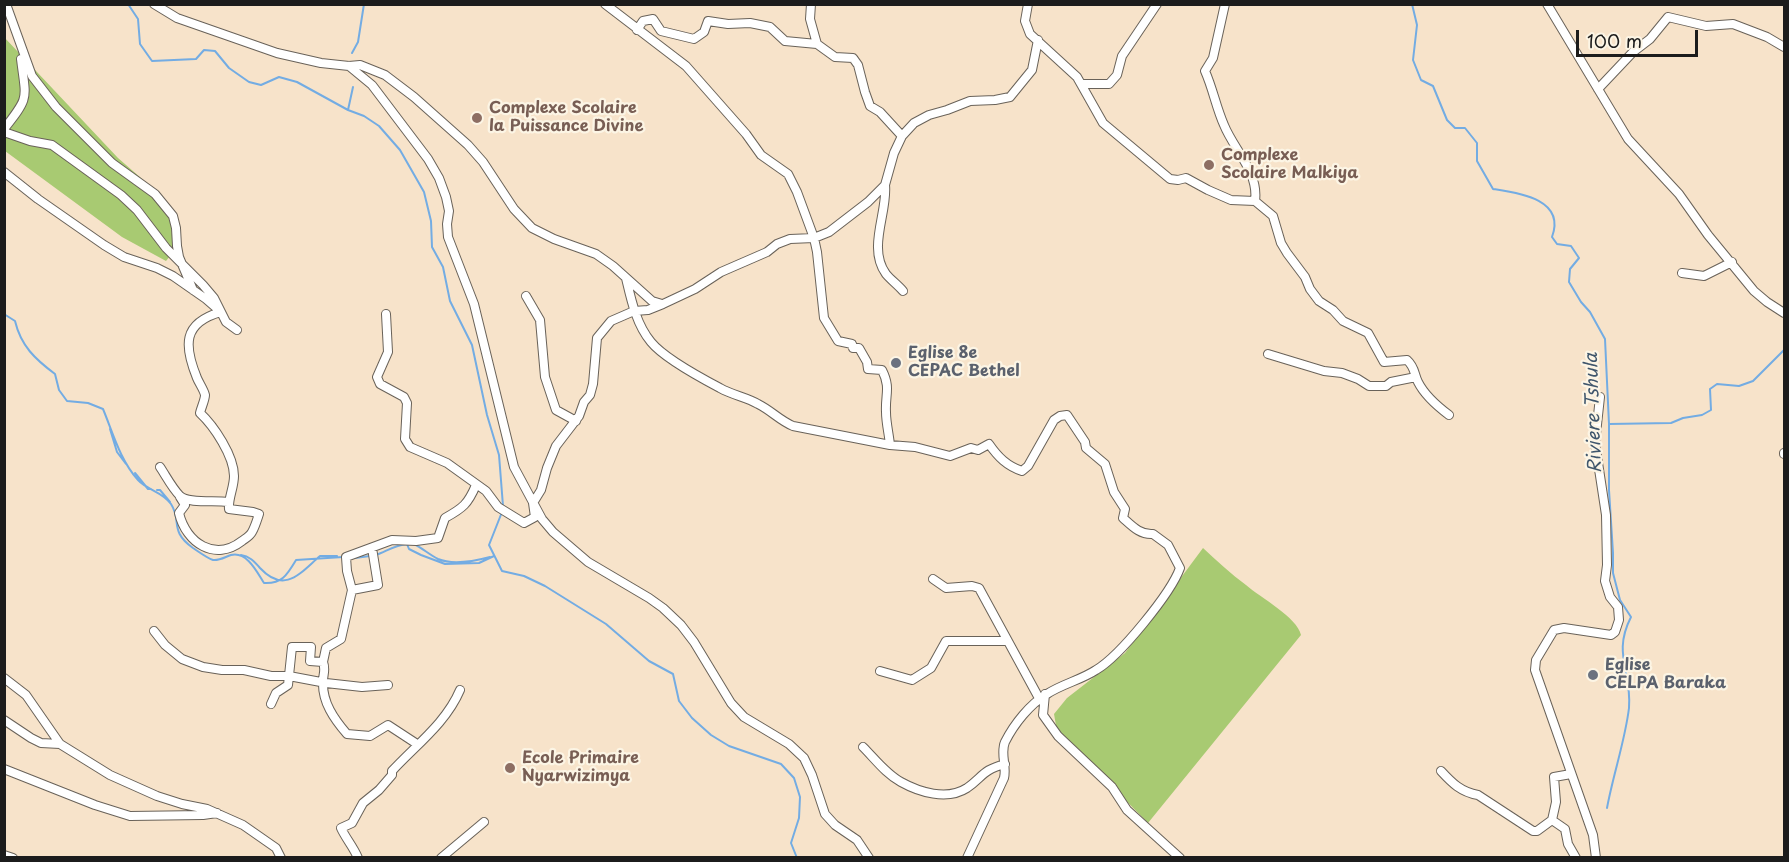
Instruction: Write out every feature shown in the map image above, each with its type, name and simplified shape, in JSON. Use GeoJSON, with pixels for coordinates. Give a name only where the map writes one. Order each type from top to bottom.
{"type":"FeatureCollection","features":[{"type":"Feature","properties":{"kind":"street"},"geometry":{"type":"LineString","coordinates":[[6,4],[32,76],[56,107],[105,156],[155,194],[173,216],[177,246],[193,290]]}},
{"type":"Feature","properties":{"kind":"street"},"geometry":{"type":"LineString","coordinates":[[154,4],[177,18],[253,45],[302,59],[349,66],[360,64],[399,84],[468,145],[483,162],[514,209],[532,228],[554,239],[596,254],[652,301],[663,304]]}},
{"type":"Feature","properties":{"kind":"street"},"geometry":{"type":"LineString","coordinates":[[605,4],[686,66],[746,134],[761,155],[788,174],[814,238],[824,318],[838,340],[852,344],[853,348],[859,348],[867,362],[868,369],[882,370],[888,381],[886,409],[890,446]]}},
{"type":"Feature","properties":{"kind":"street"},"geometry":{"type":"LineString","coordinates":[[811,4],[810,19],[818,44]]}},
{"type":"Feature","properties":{"kind":"street"},"geometry":{"type":"LineString","coordinates":[[1028,4],[1025,21],[1030,34],[1082,84],[1103,123],[1170,179],[1186,178],[1232,200],[1255,201],[1273,216],[1287,253],[1319,301],[1333,310],[1342,321],[1368,333],[1384,363],[1407,360],[1412,364],[1417,380],[1434,403],[1449,415]]}},
{"type":"Feature","properties":{"kind":"street"},"geometry":{"type":"LineString","coordinates":[[1082,84],[1109,84],[1117,75],[1122,56],[1157,4]]}},
{"type":"Feature","properties":{"kind":"street"},"geometry":{"type":"LineString","coordinates":[[1225,4],[1213,58],[1205,71],[1228,135],[1249,167],[1256,195],[1255,201]]}},
{"type":"Feature","properties":{"kind":"street"},"geometry":{"type":"LineString","coordinates":[[1547,4],[1628,139],[1678,194],[1754,291],[1785,313]]}},
{"type":"Feature","properties":{"kind":"street"},"geometry":{"type":"LineString","coordinates":[[1598,89],[1633,52],[1650,39],[1668,17],[1706,26],[1733,24],[1785,47]]}},
{"type":"Feature","properties":{"kind":"street"},"geometry":{"type":"LineString","coordinates":[[638,30],[643,21],[653,19],[660,31],[694,39],[704,32],[708,21],[728,24],[750,23],[770,27],[785,41],[818,44],[835,57],[853,58],[858,65],[870,106],[894,125],[902,136]]}},
{"type":"Feature","properties":{"kind":"street"},"geometry":{"type":"LineString","coordinates":[[903,291],[885,273],[878,246],[886,197],[885,185],[894,153],[902,136],[914,123],[929,115],[970,101],[1010,97],[1032,70],[1038,40]]}},
{"type":"Feature","properties":{"kind":"street"},"geometry":{"type":"LineString","coordinates":[[19,45],[26,89],[24,104],[4,131],[30,141],[52,145],[113,189],[137,210],[166,248],[203,285],[226,322],[237,330]]}},
{"type":"Feature","properties":{"kind":"street"},"geometry":{"type":"LineString","coordinates":[[349,66],[372,85],[428,159],[439,178],[449,211],[448,237],[474,304],[514,467],[542,519],[570,548],[588,562],[663,608],[681,624],[731,703],[744,717],[789,744],[804,758],[825,814],[835,825],[857,840],[869,858]]}},
{"type":"Feature","properties":{"kind":"street"},"geometry":{"type":"LineString","coordinates":[[4,172],[104,245],[124,257],[173,276],[221,312]]}},
{"type":"Feature","properties":{"kind":"street"},"geometry":{"type":"LineString","coordinates":[[386,314],[388,352],[377,377],[380,384],[404,397],[407,404],[405,439],[410,447],[447,463],[486,491],[498,507],[525,523],[535,517],[533,503],[541,490],[556,446],[576,421],[584,402],[590,395],[597,338],[611,321],[634,311],[648,310],[663,304],[694,289],[721,272],[767,252],[777,244],[790,239],[814,238],[844,222],[885,185]]}},
{"type":"Feature","properties":{"kind":"street"},"geometry":{"type":"LineString","coordinates":[[1682,273],[1704,276],[1732,262]]}},
{"type":"Feature","properties":{"kind":"street"},"geometry":{"type":"LineString","coordinates":[[626,278],[634,311],[650,341],[661,351],[720,389],[770,410],[779,420],[808,430],[890,446],[915,447],[950,456],[971,448],[978,450],[989,444],[1000,459],[1022,471],[1028,466],[1054,420],[1067,415],[1085,442],[1086,448],[1105,464],[1114,492],[1125,509],[1123,518],[1138,531],[1153,534],[1168,545],[1180,568],[1177,577],[1156,607],[1121,648],[1097,670],[1043,697],[1016,724],[1004,744],[1004,778],[967,858]]}},
{"type":"Feature","properties":{"kind":"street"},"geometry":{"type":"LineString","coordinates":[[526,296],[540,320],[545,377],[556,410],[576,421]]}},
{"type":"Feature","properties":{"kind":"street"},"geometry":{"type":"LineString","coordinates":[[160,467],[185,505],[179,513],[186,533],[197,543],[208,550],[223,550],[236,546],[254,530],[259,514],[229,509],[228,502],[233,487],[233,464],[212,424],[200,413],[205,395],[189,358],[187,340],[193,329],[203,318],[221,312]]}},
{"type":"Feature","properties":{"kind":"street"},"geometry":{"type":"LineString","coordinates":[[1268,354],[1358,379],[1369,386],[1386,386],[1391,382],[1416,377]]}},
{"type":"Feature","properties":{"kind":"street"},"geometry":{"type":"LineString","coordinates":[[1596,858],[1593,835],[1534,670],[1536,660],[1554,630],[1564,628],[1611,635],[1615,632],[1619,620],[1618,607],[1610,597],[1605,580],[1606,515],[1595,443],[1600,397]]}},
{"type":"Feature","properties":{"kind":"street"},"geometry":{"type":"LineString","coordinates":[[417,744],[388,725],[370,736],[347,734],[329,710],[323,682],[325,669],[323,662],[326,648],[341,639],[352,590],[346,557],[392,540],[416,541],[438,538],[445,518],[467,504],[476,485]]}},
{"type":"Feature","properties":{"kind":"street"},"geometry":{"type":"LineString","coordinates":[[180,496],[189,501],[228,502]]}},
{"type":"Feature","properties":{"kind":"street"},"geometry":{"type":"LineString","coordinates":[[352,590],[378,585],[372,548]]}},
{"type":"Feature","properties":{"kind":"street"},"geometry":{"type":"LineString","coordinates":[[933,579],[946,588],[972,586],[979,588],[1007,641],[1043,697],[1043,715],[1058,736],[1112,787],[1127,810],[1180,858]]}},
{"type":"Feature","properties":{"kind":"street"},"geometry":{"type":"LineString","coordinates":[[154,630],[165,645],[182,660],[203,667],[244,670],[271,676],[289,676],[362,687],[388,685]]}},
{"type":"Feature","properties":{"kind":"street"},"geometry":{"type":"LineString","coordinates":[[880,671],[912,680],[931,668],[946,641],[1007,641]]}},
{"type":"Feature","properties":{"kind":"street"},"geometry":{"type":"LineString","coordinates":[[271,704],[276,693],[288,685],[292,647],[311,647],[310,661],[323,662]]}},
{"type":"Feature","properties":{"kind":"street"},"geometry":{"type":"LineString","coordinates":[[4,678],[26,695],[60,744],[110,775],[157,796],[218,813],[251,829],[276,848],[281,858]]}},
{"type":"Feature","properties":{"kind":"street"},"geometry":{"type":"LineString","coordinates":[[358,858],[341,828],[352,823],[363,803],[379,790],[392,775],[392,771],[417,744],[430,734],[453,706],[460,690]]}},
{"type":"Feature","properties":{"kind":"street"},"geometry":{"type":"LineString","coordinates":[[4,720],[31,738],[41,742],[60,744]]}},
{"type":"Feature","properties":{"kind":"street"},"geometry":{"type":"LineString","coordinates":[[863,747],[900,782],[933,794],[957,793],[967,788],[989,768],[1005,764]]}},
{"type":"Feature","properties":{"kind":"street"},"geometry":{"type":"LineString","coordinates":[[4,769],[95,805],[130,816],[218,813]]}},
{"type":"Feature","properties":{"kind":"street"},"geometry":{"type":"LineString","coordinates":[[1441,771],[1453,785],[1469,794],[1478,795],[1533,831],[1537,831],[1552,820],[1556,802],[1554,777],[1571,774]]}},
{"type":"Feature","properties":{"kind":"street"},"geometry":{"type":"LineString","coordinates":[[1552,820],[1565,829],[1568,844],[1576,858]]}},
{"type":"Feature","properties":{"kind":"street"},"geometry":{"type":"LineString","coordinates":[[441,858],[484,822]]}},
{"type":"Feature","properties":{"kind":"street"},"geometry":{"type":"LineString","coordinates":[[4,855],[13,858]]}},
{"type":"Feature","properties":{"kind":"green space"},"geometry":{"type":"Polygon","coordinates":[[[4,37],[118,158],[149,185],[170,218],[174,251],[166,261],[122,237],[5,151],[4,37]]]}},
{"type":"Feature","properties":{"kind":"green space"},"geometry":{"type":"Polygon","coordinates":[[[1203,548],[1293,621],[1301,635],[1148,823],[1057,731],[1054,714],[1067,698],[1125,653],[1203,548]]]}},
{"type":"Feature","properties":{"kind":"waterway"},"geometry":{"type":"LineString","coordinates":[[128,4],[138,19],[140,44],[152,61],[196,59],[204,50],[215,51],[229,68],[249,82],[261,85],[279,77],[297,82],[348,110],[364,116],[379,126],[400,150],[424,192],[431,221],[432,247],[443,267],[450,301],[472,345],[487,415],[499,455],[503,506]]}},
{"type":"Feature","properties":{"kind":"waterway"},"geometry":{"type":"LineString","coordinates":[[352,53],[358,42],[364,4]]}},
{"type":"Feature","properties":{"kind":"waterway","name":"Riviere Tshula"},"geometry":{"type":"LineString","coordinates":[[1412,4],[1417,25],[1413,60],[1421,80],[1433,86],[1447,120],[1455,128],[1465,128],[1477,143],[1477,161],[1493,189],[1538,200],[1552,214],[1555,224],[1552,237],[1557,244],[1571,246],[1579,258],[1570,269],[1569,282],[1605,339],[1613,573],[1620,600],[1631,617],[1623,642],[1629,708],[1607,808]]}},
{"type":"Feature","properties":{"kind":"waterway"},"geometry":{"type":"LineString","coordinates":[[348,110],[353,87]]}},
{"type":"Feature","properties":{"kind":"waterway"},"geometry":{"type":"LineString","coordinates":[[4,314],[15,321],[21,338],[30,351],[55,374],[59,390],[67,401],[88,403],[103,409],[126,464],[138,480],[168,500],[174,510],[178,531],[193,548],[213,560],[231,555],[242,556],[251,563],[264,583],[275,582],[283,578],[296,560],[343,557]]}},
{"type":"Feature","properties":{"kind":"waterway"},"geometry":{"type":"LineString","coordinates":[[1609,424],[1671,423],[1683,418],[1702,415],[1711,410],[1710,389],[1717,384],[1739,386],[1753,381],[1784,350]]}},
{"type":"Feature","properties":{"kind":"waterway"},"geometry":{"type":"LineString","coordinates":[[110,429],[117,452],[126,464]]}},
{"type":"Feature","properties":{"kind":"waterway"},"geometry":{"type":"LineString","coordinates":[[135,473],[148,489],[151,489]]}},
{"type":"Feature","properties":{"kind":"waterway"},"geometry":{"type":"LineString","coordinates":[[157,490],[160,490],[170,502]]}},
{"type":"Feature","properties":{"kind":"waterway"},"geometry":{"type":"LineString","coordinates":[[502,512],[489,545],[502,571],[524,576],[545,586],[606,624],[649,661],[673,674],[679,701],[692,718],[711,735],[729,746],[781,764],[794,778],[800,797],[799,818],[791,843],[797,858]]}},
{"type":"Feature","properties":{"kind":"waterway"},"geometry":{"type":"LineString","coordinates":[[376,555],[407,544],[409,549],[445,564],[479,563],[494,556]]}},
{"type":"Feature","properties":{"kind":"waterway"},"geometry":{"type":"LineString","coordinates":[[414,544],[444,561],[464,562],[490,557]]}},
{"type":"Feature","properties":{"kind":"waterway"},"geometry":{"type":"LineString","coordinates":[[241,555],[251,559],[269,576],[277,580],[292,578],[320,556],[337,556]]}},
{"type":"Feature","properties":{"kind":"waterway"},"geometry":{"type":"LineString","coordinates":[[355,558],[370,556]]}},
{"type":"Feature","properties":{"kind":"place","name":"Complexe Scolaire la Puissance Divine"},"geometry":{"type":"Point","coordinates":[477,118]}},
{"type":"Feature","properties":{"kind":"place","name":"Complexe Scolaire Malkiya"},"geometry":{"type":"Point","coordinates":[1209,165]}},
{"type":"Feature","properties":{"kind":"place","name":"Eglise 8e CEPAC Bethel"},"geometry":{"type":"Point","coordinates":[896,363]}},
{"type":"Feature","properties":{"kind":"place","name":"Eglise CELPA Baraka"},"geometry":{"type":"Point","coordinates":[1593,675]}},
{"type":"Feature","properties":{"kind":"place","name":"Ecole Primaire Nyarwizimya"},"geometry":{"type":"Point","coordinates":[510,768]}}]}
